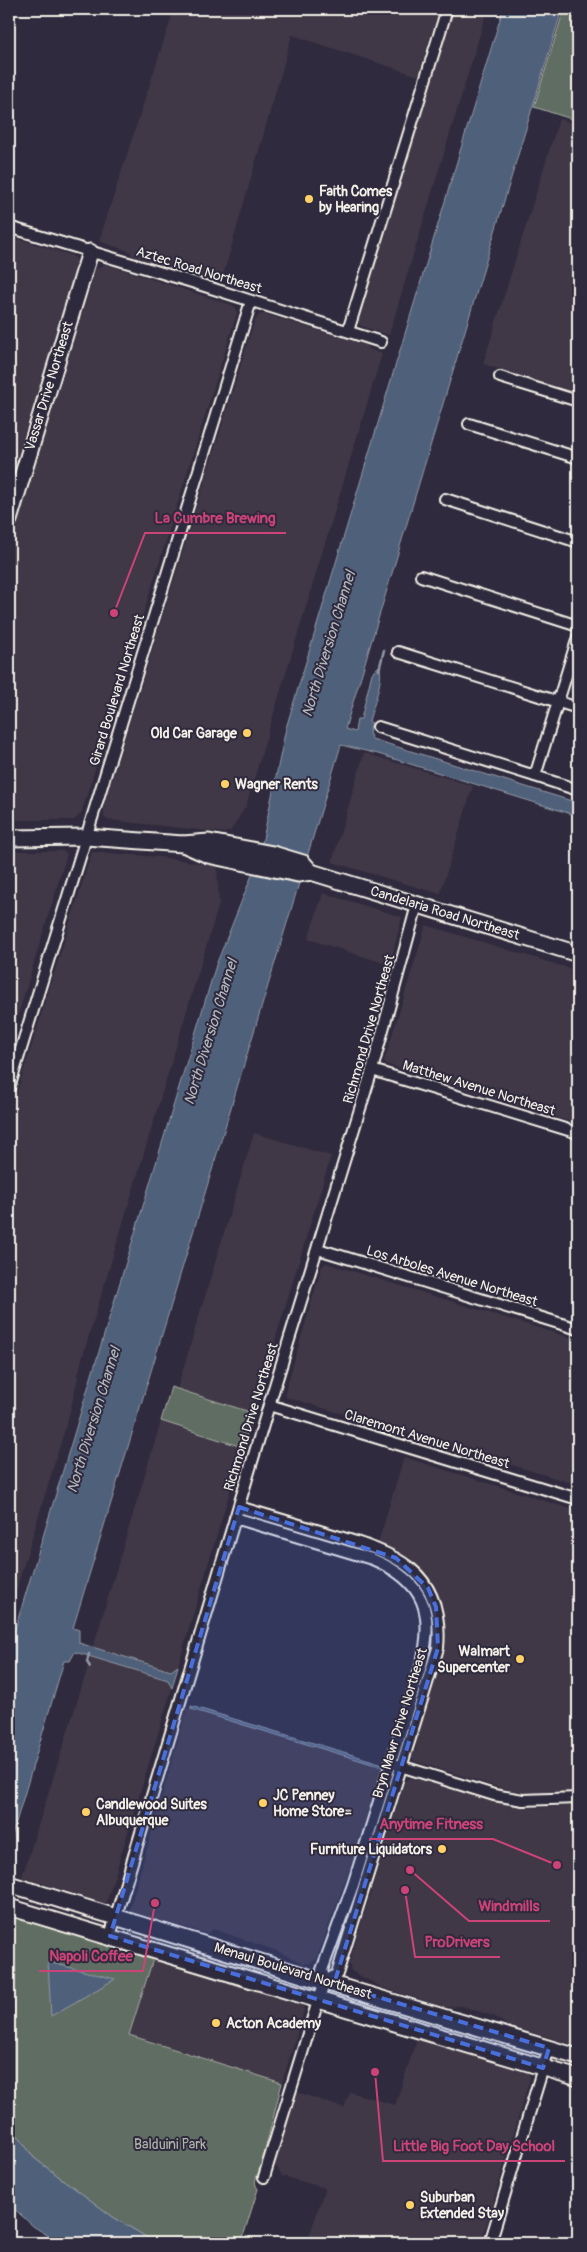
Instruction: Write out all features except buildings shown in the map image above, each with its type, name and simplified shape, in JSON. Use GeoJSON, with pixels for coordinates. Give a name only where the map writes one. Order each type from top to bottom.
{"type":"FeatureCollection","features":[{"type":"Feature","properties":{"kind":"main road","name":"Vassar Drive Northeast"},"geometry":{"type":"LineString","coordinates":[[9,520],[90,252]]}},
{"type":"Feature","properties":{"kind":"main road","name":"Candelaria Road Northeast"},"geometry":{"type":"LineString","coordinates":[[9,838],[86,837],[183,844],[208,855],[244,855],[298,874],[311,872],[578,954]]}},
{"type":"Feature","properties":{"kind":"main road","name":"Menaul Boulevard Northeast"},"geometry":{"type":"LineString","coordinates":[[9,1884],[325,1982],[578,2057]]}},
{"type":"Feature","properties":{"kind":"main road","name":"Menaul Boulevard Northeast"},"geometry":{"type":"LineString","coordinates":[[9,1907],[578,2078]]}},
{"type":"Feature","properties":{"kind":"street"},"geometry":{"type":"LineString","coordinates":[[348,331],[447,9]]}},
{"type":"Feature","properties":{"kind":"street","name":"Aztec Road Northeast"},"geometry":{"type":"LineString","coordinates":[[9,227],[381,342]]}},
{"type":"Feature","properties":{"kind":"street","name":"Girard Boulevard Northeast"},"geometry":{"type":"LineString","coordinates":[[9,1088],[251,301]]}},
{"type":"Feature","properties":{"kind":"street"},"geometry":{"type":"LineString","coordinates":[[500,377],[578,401]]}},
{"type":"Feature","properties":{"kind":"street"},"geometry":{"type":"LineString","coordinates":[[468,424],[578,458]]}},
{"type":"Feature","properties":{"kind":"street"},"geometry":{"type":"LineString","coordinates":[[445,499],[578,542]]}},
{"type":"Feature","properties":{"kind":"street"},"geometry":{"type":"LineString","coordinates":[[421,576],[578,626]]}},
{"type":"Feature","properties":{"kind":"street"},"geometry":{"type":"LineString","coordinates":[[535,776],[578,637]]}},
{"type":"Feature","properties":{"kind":"street"},"geometry":{"type":"LineString","coordinates":[[398,652],[578,708]]}},
{"type":"Feature","properties":{"kind":"street"},"geometry":{"type":"LineString","coordinates":[[378,727],[578,790]]}},
{"type":"Feature","properties":{"kind":"street","name":"Richmond Drive Northeast"},"geometry":{"type":"LineString","coordinates":[[110,1936],[269,1404],[372,1070],[417,905]]}},
{"type":"Feature","properties":{"kind":"street","name":"Matthew Avenue Northeast"},"geometry":{"type":"LineString","coordinates":[[372,1070],[578,1132]]}},
{"type":"Feature","properties":{"kind":"street","name":"Los Arboles Avenue Northeast"},"geometry":{"type":"LineString","coordinates":[[318,1249],[578,1329]]}},
{"type":"Feature","properties":{"kind":"street","name":"Claremont Avenue Northeast"},"geometry":{"type":"LineString","coordinates":[[269,1404],[578,1499]]}},
{"type":"Feature","properties":{"kind":"street","name":"Bryn Mawr Drive Northeast"},"geometry":{"type":"LineString","coordinates":[[238,1507],[366,1545],[396,1558],[411,1568],[428,1588],[436,1607],[440,1628],[438,1648],[337,1974],[325,1982]]}},
{"type":"Feature","properties":{"kind":"street","name":"Bryn Mawr Drive Northeast"},"geometry":{"type":"LineString","coordinates":[[235,1518],[372,1559],[392,1567],[412,1585],[424,1608],[428,1627],[427,1644],[352,1890],[322,1970],[325,1982],[264,2177]]}},
{"type":"Feature","properties":{"kind":"street"},"geometry":{"type":"LineString","coordinates":[[391,1763],[494,1795],[516,1799],[554,1800],[578,1798]]}},
{"type":"Feature","properties":{"kind":"street"},"geometry":{"type":"LineString","coordinates":[[490,2243],[549,2048]]}},
{"type":"Feature","properties":{"kind":"highlighted area"},"geometry":{"type":"Polygon","coordinates":[[[239,1507],[396,1558],[428,1588],[436,1607],[438,1648],[334,1984],[549,2048],[543,2068],[110,1936],[239,1507]]]}},
{"type":"Feature","properties":{"kind":"shaded area"},"geometry":{"type":"Polygon","coordinates":[[[174,9],[439,9],[418,76],[292,35],[221,283],[131,255],[131,252],[99,241],[174,9]]]}},
{"type":"Feature","properties":{"kind":"shaded area"},"geometry":{"type":"Polygon","coordinates":[[[451,9],[482,9],[487,11],[389,335],[361,326],[356,319],[451,9]]]}},
{"type":"Feature","properties":{"kind":"shaded area"},"geometry":{"type":"Polygon","coordinates":[[[559,119],[578,125],[578,393],[483,364],[559,119]]]}},
{"type":"Feature","properties":{"kind":"shaded area"},"geometry":{"type":"Polygon","coordinates":[[[9,236],[71,255],[76,259],[77,264],[9,484],[9,236]]]}},
{"type":"Feature","properties":{"kind":"shaded area"},"geometry":{"type":"Polygon","coordinates":[[[105,264],[232,305],[236,308],[237,313],[81,814],[74,820],[9,820],[9,552],[96,269],[105,264]]]}},
{"type":"Feature","properties":{"kind":"shaded area"},"geometry":{"type":"Polygon","coordinates":[[[264,314],[367,345],[369,349],[382,354],[246,806],[230,832],[228,830],[226,833],[108,820],[104,818],[104,805],[254,322],[259,315],[264,314]]]}},
{"type":"Feature","properties":{"kind":"shaded area"},"geometry":{"type":"Polygon","coordinates":[[[364,753],[473,786],[440,894],[332,862],[364,753]]]}},
{"type":"Feature","properties":{"kind":"shaded area"},"geometry":{"type":"Polygon","coordinates":[[[9,851],[63,851],[67,854],[9,1045],[9,851]]]}},
{"type":"Feature","properties":{"kind":"shaded area"},"geometry":{"type":"Polygon","coordinates":[[[92,852],[160,857],[217,866],[219,904],[82,1359],[70,1412],[9,1614],[9,1118],[92,852]]]}},
{"type":"Feature","properties":{"kind":"shaded area"},"geometry":{"type":"Polygon","coordinates":[[[323,893],[402,917],[390,965],[308,939],[323,893]]]}},
{"type":"Feature","properties":{"kind":"shaded area"},"geometry":{"type":"Polygon","coordinates":[[[426,925],[578,971],[578,1124],[386,1064],[384,1061],[426,925]]]}},
{"type":"Feature","properties":{"kind":"shaded area"},"geometry":{"type":"Polygon","coordinates":[[[254,1133],[331,1156],[253,1413],[177,1389],[254,1133]]]}},
{"type":"Feature","properties":{"kind":"shaded area"},"geometry":{"type":"Polygon","coordinates":[[[326,1263],[578,1340],[578,1485],[286,1397],[285,1392],[322,1266],[326,1263]]]}},
{"type":"Feature","properties":{"kind":"shaded area"},"geometry":{"type":"Polygon","coordinates":[[[161,1421],[239,1446],[239,1454],[241,1454],[178,1666],[171,1671],[93,1647],[161,1421]]]}},
{"type":"Feature","properties":{"kind":"shaded area"},"geometry":{"type":"Polygon","coordinates":[[[404,1457],[578,1511],[578,1791],[533,1794],[501,1788],[414,1761],[411,1754],[412,1750],[416,1751],[417,1738],[443,1648],[445,1629],[443,1607],[426,1575],[410,1558],[378,1543],[404,1457]]]}},
{"type":"Feature","properties":{"kind":"shaded area"},"geometry":{"type":"Polygon","coordinates":[[[91,1657],[168,1680],[172,1688],[106,1904],[22,1877],[91,1657]]]}},
{"type":"Feature","properties":{"kind":"shaded area"},"geometry":{"type":"Polygon","coordinates":[[[187,1708],[382,1767],[351,1865],[316,1960],[311,1963],[304,1964],[277,1951],[213,1929],[208,1934],[129,1911],[187,1708]]]}},
{"type":"Feature","properties":{"kind":"shaded area"},"geometry":{"type":"Polygon","coordinates":[[[412,1777],[499,1803],[536,1808],[578,1805],[578,2046],[509,2026],[493,2016],[462,2006],[444,2007],[381,1987],[351,1971],[349,1963],[405,1781],[412,1777]]]}},
{"type":"Feature","properties":{"kind":"shaded area","name":"Acton Academy"},"geometry":{"type":"Polygon","coordinates":[[[153,1959],[300,2003],[304,2011],[282,2083],[129,2035],[153,1959]]]}},
{"type":"Feature","properties":{"kind":"shaded area"},"geometry":{"type":"Polygon","coordinates":[[[417,2039],[529,2074],[530,2078],[481,2243],[307,2243],[325,2188],[282,2176],[275,2165],[297,2092],[344,2108],[350,2092],[395,2105],[417,2039]]]}},
{"type":"Feature","properties":{"kind":"green space"},"geometry":{"type":"Polygon","coordinates":[[[564,9],[578,9],[578,121],[534,107],[564,9]]]}},
{"type":"Feature","properties":{"kind":"green space"},"geometry":{"type":"Polygon","coordinates":[[[171,1387],[253,1413],[241,1454],[238,1452],[239,1446],[161,1421],[171,1387]]]}},
{"type":"Feature","properties":{"kind":"green space","name":"Balduini Park"},"geometry":{"type":"Polygon","coordinates":[[[9,1916],[153,1959],[129,2035],[282,2083],[260,2170],[257,2175],[256,2184],[258,2189],[241,2243],[156,2243],[113,2217],[34,2158],[9,2123],[9,1916]]]}},
{"type":"Feature","properties":{"kind":"water","name":"North Diversion Channel"},"geometry":{"type":"Polygon","coordinates":[[[503,9],[562,9],[345,729],[355,732],[357,719],[361,719],[372,673],[379,666],[379,685],[369,722],[372,723],[369,733],[372,739],[578,803],[578,816],[378,754],[341,745],[73,1628],[79,1630],[79,1643],[171,1671],[178,1666],[172,1688],[168,1680],[75,1652],[70,1661],[64,1661],[9,1846],[9,1649],[216,965],[252,875],[263,839],[286,728],[503,9]]]}},
{"type":"Feature","properties":{"kind":"water"},"geometry":{"type":"Polygon","coordinates":[[[191,1706],[383,1764],[382,1767],[191,1709],[191,1706]]]}},
{"type":"Feature","properties":{"kind":"water"},"geometry":{"type":"Polygon","coordinates":[[[48,1962],[115,1979],[51,2016],[48,1962]]]}},
{"type":"Feature","properties":{"kind":"water"},"geometry":{"type":"Polygon","coordinates":[[[9,2123],[34,2158],[113,2217],[156,2243],[60,2243],[33,2226],[9,2204],[9,2123]]]}},
{"type":"Feature","properties":{"kind":"waterway"},"geometry":{"type":"LineString","coordinates":[[379,670],[384,650]]}},
{"type":"Feature","properties":{"kind":"waterway"},"geometry":{"type":"LineString","coordinates":[[89,1654],[87,1662],[90,1667]]}},
{"type":"Feature","properties":{"kind":"place","name":"Faith Comes by Hearing"},"geometry":{"type":"Point","coordinates":[309,199]}},
{"type":"Feature","properties":{"kind":"place","name":"La Cumbre Brewing"},"geometry":{"type":"Point","coordinates":[114,613]}},
{"type":"Feature","properties":{"kind":"place","name":"Old Car Garage"},"geometry":{"type":"Point","coordinates":[247,733]}},
{"type":"Feature","properties":{"kind":"place","name":"Wagner Rents"},"geometry":{"type":"Point","coordinates":[225,784]}},
{"type":"Feature","properties":{"kind":"place","name":"Walmart Supercenter"},"geometry":{"type":"Point","coordinates":[520,1659]}},
{"type":"Feature","properties":{"kind":"place","name":"JC Penney Home Store="},"geometry":{"type":"Point","coordinates":[263,1803]}},
{"type":"Feature","properties":{"kind":"place","name":"Candlewood Suites Albuquerque"},"geometry":{"type":"Point","coordinates":[86,1812]}},
{"type":"Feature","properties":{"kind":"place","name":"Furniture Liquidators"},"geometry":{"type":"Point","coordinates":[442,1849]}},
{"type":"Feature","properties":{"kind":"place","name":"Anytime Fitness"},"geometry":{"type":"Point","coordinates":[557,1865]}},
{"type":"Feature","properties":{"kind":"place","name":"Windmills"},"geometry":{"type":"Point","coordinates":[410,1870]}},
{"type":"Feature","properties":{"kind":"place","name":"ProDrivers"},"geometry":{"type":"Point","coordinates":[405,1890]}},
{"type":"Feature","properties":{"kind":"place","name":"Napoli Coffee"},"geometry":{"type":"Point","coordinates":[155,1903]}},
{"type":"Feature","properties":{"kind":"place","name":"Acton Academy"},"geometry":{"type":"Point","coordinates":[216,2023]}},
{"type":"Feature","properties":{"kind":"place","name":"Little Big Foot Day School"},"geometry":{"type":"Point","coordinates":[375,2072]}},
{"type":"Feature","properties":{"kind":"place","name":"Suburban Extended Stay"},"geometry":{"type":"Point","coordinates":[410,2205]}}]}
